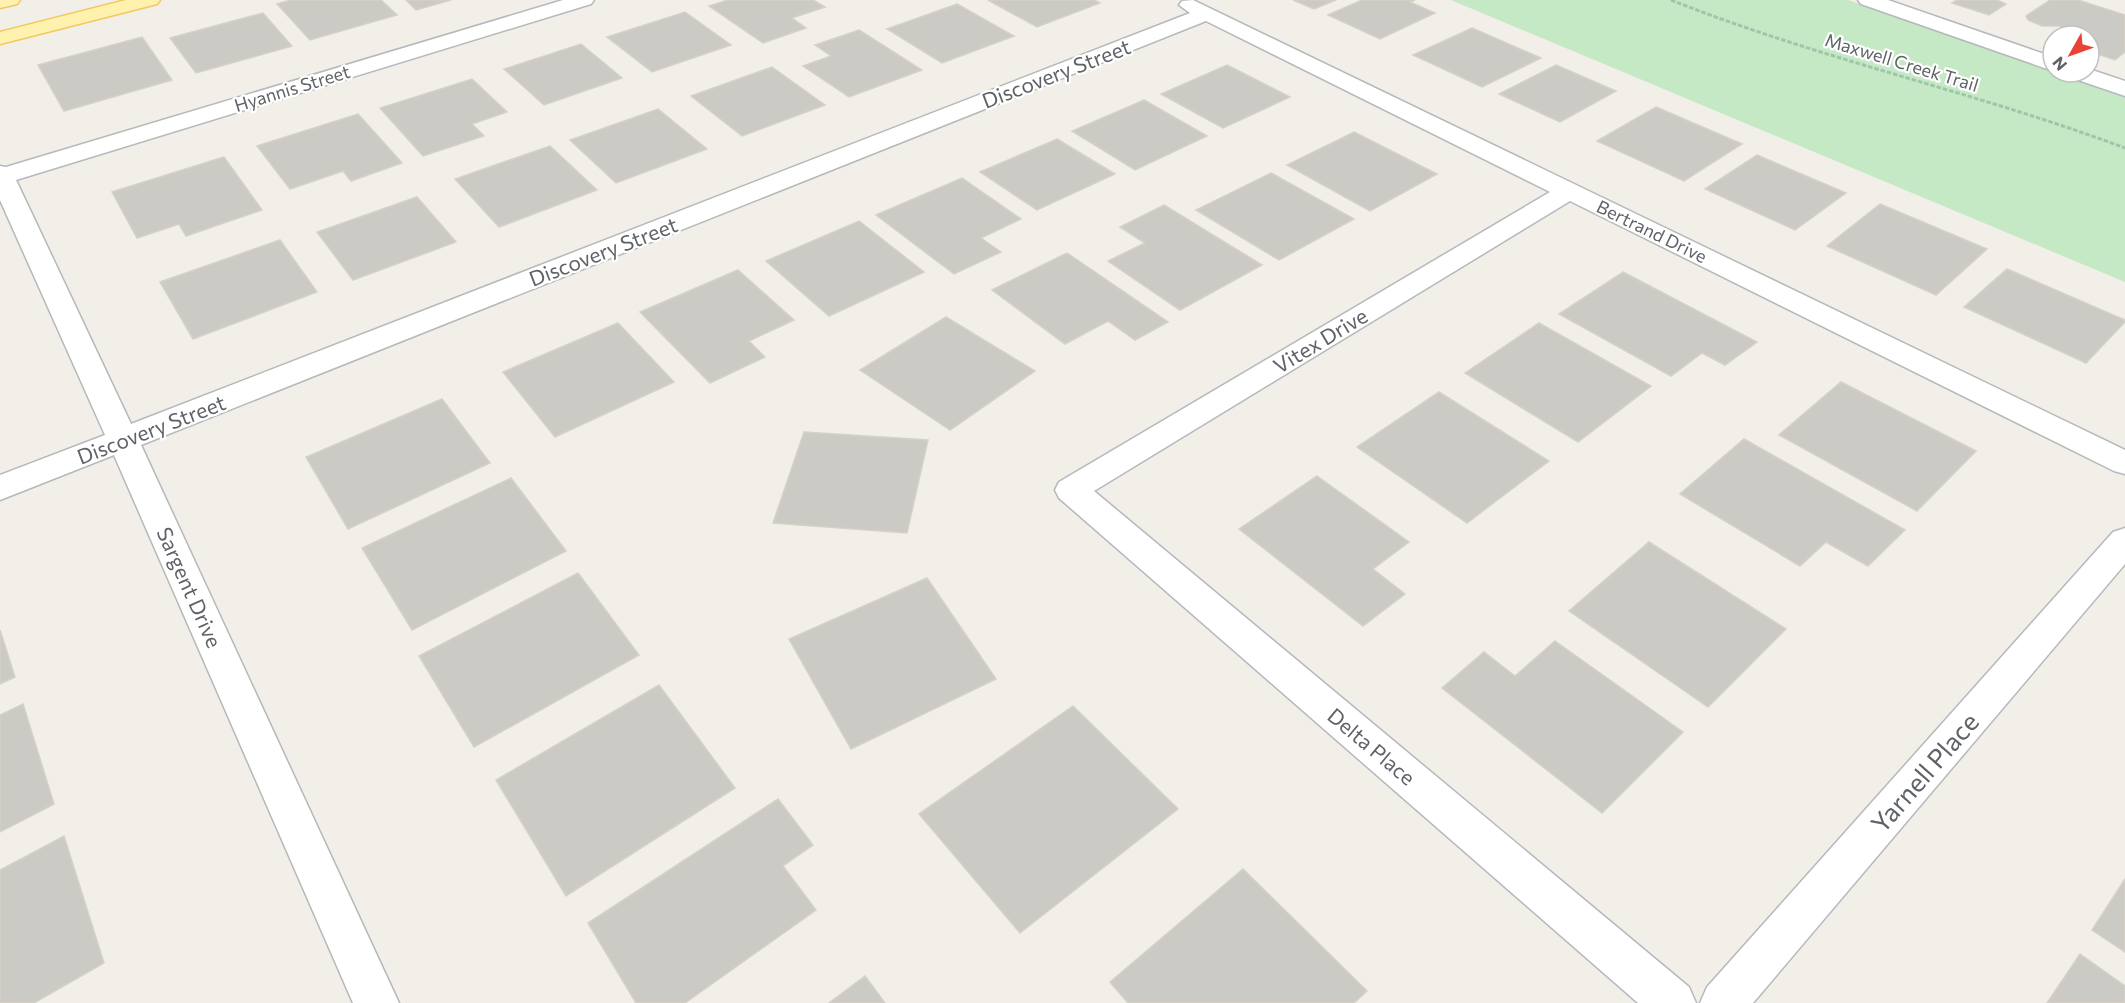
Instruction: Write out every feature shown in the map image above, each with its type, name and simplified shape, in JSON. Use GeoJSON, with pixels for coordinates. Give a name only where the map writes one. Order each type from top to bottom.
{"type":"FeatureCollection","features":[{"type":"Feature","properties":{"kind":"main road"},"geometry":{"type":"LineString","coordinates":[[0,2],[10,0]]}},
{"type":"Feature","properties":{"kind":"main road"},"geometry":{"type":"LineString","coordinates":[[0,38],[150,0]]}},
{"type":"Feature","properties":{"kind":"street","name":"Hyannis Street"},"geometry":{"type":"LineString","coordinates":[[0,176],[584,0]]}},
{"type":"Feature","properties":{"kind":"street","name":"Bertrand Drive"},"geometry":{"type":"LineString","coordinates":[[1179,0],[2125,463]]}},
{"type":"Feature","properties":{"kind":"street"},"geometry":{"type":"LineString","coordinates":[[1868,0],[2041,60]]}},
{"type":"Feature","properties":{"kind":"street","name":"Discovery Street"},"geometry":{"type":"LineString","coordinates":[[0,488],[1207,14]]}},
{"type":"Feature","properties":{"kind":"street"},"geometry":{"type":"LineString","coordinates":[[2101,80],[2125,88]]}},
{"type":"Feature","properties":{"kind":"street","name":"Sargent Drive"},"geometry":{"type":"LineString","coordinates":[[0,176],[123,440],[375,1003]]}},
{"type":"Feature","properties":{"kind":"street","name":"Vitex Drive"},"geometry":{"type":"LineString","coordinates":[[1071,489],[1569,191]]}},
{"type":"Feature","properties":{"kind":"street","name":"Delta Place"},"geometry":{"type":"LineString","coordinates":[[1071,489],[1673,1003]]}},
{"type":"Feature","properties":{"kind":"street","name":"Yarnell Place"},"geometry":{"type":"LineString","coordinates":[[1724,1003],[2125,541]]}},
{"type":"Feature","properties":{"kind":"path","name":"Maxwell Creek Trail"},"geometry":{"type":"LineString","coordinates":[[1671,0],[1769,36],[2041,117],[2125,148]]}},
{"type":"Feature","properties":{"kind":"green space"},"geometry":{"type":"Polygon","coordinates":[[[1451,0],[1848,0],[2041,67],[2041,84],[2090,84],[2125,96],[2125,282],[1451,0]]]}},
{"type":"Feature","properties":{"kind":"building"},"geometry":{"type":"Polygon","coordinates":[[[291,0],[381,0],[397,15],[310,40],[277,4],[291,0]]]}},
{"type":"Feature","properties":{"kind":"building"},"geometry":{"type":"Polygon","coordinates":[[[406,0],[451,0],[416,10],[406,0]]]}},
{"type":"Feature","properties":{"kind":"building"},"geometry":{"type":"Polygon","coordinates":[[[728,0],[813,0],[825,7],[792,18],[806,28],[763,43],[709,6],[728,0]]]}},
{"type":"Feature","properties":{"kind":"building"},"geometry":{"type":"Polygon","coordinates":[[[988,0],[1094,0],[1100,3],[1037,27],[988,0]]]}},
{"type":"Feature","properties":{"kind":"building"},"geometry":{"type":"Polygon","coordinates":[[[1293,0],[1336,0],[1314,9],[1293,0]]]}},
{"type":"Feature","properties":{"kind":"building"},"geometry":{"type":"Polygon","coordinates":[[[1362,0],[1415,0],[1410,2],[1435,13],[1380,39],[1328,15],[1362,0]]]}},
{"type":"Feature","properties":{"kind":"building"},"geometry":{"type":"Polygon","coordinates":[[[1957,0],[1997,0],[2006,4],[1989,15],[1952,3],[1957,0]]]}},
{"type":"Feature","properties":{"kind":"building"},"geometry":{"type":"Polygon","coordinates":[[[2050,0],[2078,0],[2125,15],[2125,52],[2115,60],[2101,55],[2101,24],[2041,26],[2028,20],[2026,16],[2050,0]]]}},
{"type":"Feature","properties":{"kind":"building"},"geometry":{"type":"Polygon","coordinates":[[[957,4],[1014,36],[942,63],[887,29],[957,4]]]}},
{"type":"Feature","properties":{"kind":"building"},"geometry":{"type":"Polygon","coordinates":[[[685,12],[731,45],[652,72],[607,37],[685,12]]]}},
{"type":"Feature","properties":{"kind":"building"},"geometry":{"type":"Polygon","coordinates":[[[263,13],[292,46],[196,73],[170,38],[263,13]]]}},
{"type":"Feature","properties":{"kind":"building"},"geometry":{"type":"Polygon","coordinates":[[[1472,28],[1541,58],[1482,87],[1413,55],[1472,28]]]}},
{"type":"Feature","properties":{"kind":"building"},"geometry":{"type":"Polygon","coordinates":[[[859,30],[922,70],[849,97],[803,66],[831,56],[815,45],[859,30]]]}},
{"type":"Feature","properties":{"kind":"building"},"geometry":{"type":"Polygon","coordinates":[[[142,37],[172,80],[64,111],[38,65],[142,37]]]}},
{"type":"Feature","properties":{"kind":"building"},"geometry":{"type":"Polygon","coordinates":[[[581,44],[622,78],[544,105],[504,69],[581,44]]]}},
{"type":"Feature","properties":{"kind":"building"},"geometry":{"type":"Polygon","coordinates":[[[1227,65],[1290,97],[1223,128],[1161,94],[1227,65]]]}},
{"type":"Feature","properties":{"kind":"building"},"geometry":{"type":"Polygon","coordinates":[[[1556,65],[1616,91],[1560,122],[1499,94],[1556,65]]]}},
{"type":"Feature","properties":{"kind":"building"},"geometry":{"type":"Polygon","coordinates":[[[772,67],[825,105],[742,136],[691,96],[772,67]]]}},
{"type":"Feature","properties":{"kind":"building"},"geometry":{"type":"Polygon","coordinates":[[[472,79],[507,112],[472,124],[484,136],[423,156],[380,108],[472,79]]]}},
{"type":"Feature","properties":{"kind":"building"},"geometry":{"type":"Polygon","coordinates":[[[1144,100],[1207,136],[1135,170],[1072,131],[1144,100]]]}},
{"type":"Feature","properties":{"kind":"building"},"geometry":{"type":"Polygon","coordinates":[[[1656,107],[1742,144],[1684,181],[1597,141],[1656,107]]]}},
{"type":"Feature","properties":{"kind":"building"},"geometry":{"type":"Polygon","coordinates":[[[658,109],[707,149],[616,183],[570,140],[658,109]]]}},
{"type":"Feature","properties":{"kind":"building"},"geometry":{"type":"Polygon","coordinates":[[[358,114],[402,163],[351,181],[343,171],[290,189],[257,146],[358,114]]]}},
{"type":"Feature","properties":{"kind":"building"},"geometry":{"type":"Polygon","coordinates":[[[1354,132],[1437,174],[1370,211],[1287,165],[1354,132]]]}},
{"type":"Feature","properties":{"kind":"building"},"geometry":{"type":"Polygon","coordinates":[[[1057,139],[1115,174],[1037,210],[980,172],[1057,139]]]}},
{"type":"Feature","properties":{"kind":"building"},"geometry":{"type":"Polygon","coordinates":[[[550,146],[597,190],[499,227],[455,179],[550,146]]]}},
{"type":"Feature","properties":{"kind":"building"},"geometry":{"type":"Polygon","coordinates":[[[1757,155],[1846,193],[1795,230],[1705,189],[1757,155]]]}},
{"type":"Feature","properties":{"kind":"building"},"geometry":{"type":"Polygon","coordinates":[[[224,157],[262,210],[186,236],[179,224],[137,238],[112,192],[224,157]]]}},
{"type":"Feature","properties":{"kind":"building"},"geometry":{"type":"Polygon","coordinates":[[[1271,173],[1354,219],[1279,260],[1196,210],[1271,173]]]}},
{"type":"Feature","properties":{"kind":"building"},"geometry":{"type":"Polygon","coordinates":[[[962,178],[1021,219],[981,238],[1001,252],[954,274],[876,215],[962,178]]]}},
{"type":"Feature","properties":{"kind":"building"},"geometry":{"type":"Polygon","coordinates":[[[417,197],[456,242],[353,280],[317,232],[417,197]]]}},
{"type":"Feature","properties":{"kind":"building"},"geometry":{"type":"Polygon","coordinates":[[[1880,204],[1987,249],[1936,295],[1827,246],[1880,204]]]}},
{"type":"Feature","properties":{"kind":"building"},"geometry":{"type":"Polygon","coordinates":[[[1164,205],[1262,265],[1180,310],[1108,261],[1145,243],[1120,227],[1164,205]]]}},
{"type":"Feature","properties":{"kind":"building"},"geometry":{"type":"Polygon","coordinates":[[[859,221],[924,272],[829,316],[766,261],[859,221]]]}},
{"type":"Feature","properties":{"kind":"building"},"geometry":{"type":"Polygon","coordinates":[[[280,240],[317,292],[193,339],[160,282],[280,240]]]}},
{"type":"Feature","properties":{"kind":"building"},"geometry":{"type":"Polygon","coordinates":[[[1067,253],[1168,322],[1135,340],[1108,321],[1065,344],[992,290],[1067,253]]]}},
{"type":"Feature","properties":{"kind":"building"},"geometry":{"type":"Polygon","coordinates":[[[2007,269],[2125,320],[2125,322],[2086,363],[1964,307],[2007,269]]]}},
{"type":"Feature","properties":{"kind":"building"},"geometry":{"type":"Polygon","coordinates":[[[738,270],[794,320],[749,341],[765,357],[710,383],[640,312],[738,270]]]}},
{"type":"Feature","properties":{"kind":"building"},"geometry":{"type":"Polygon","coordinates":[[[1623,272],[1757,342],[1725,365],[1702,353],[1671,376],[1559,314],[1623,272]]]}},
{"type":"Feature","properties":{"kind":"building"},"geometry":{"type":"Polygon","coordinates":[[[946,317],[1035,371],[950,430],[860,370],[946,317]]]}},
{"type":"Feature","properties":{"kind":"building"},"geometry":{"type":"Polygon","coordinates":[[[618,323],[674,382],[555,437],[503,372],[618,323]]]}},
{"type":"Feature","properties":{"kind":"building"},"geometry":{"type":"Polygon","coordinates":[[[1539,323],[1651,386],[1578,442],[1465,373],[1539,323]]]}},
{"type":"Feature","properties":{"kind":"building"},"geometry":{"type":"Polygon","coordinates":[[[1841,382],[1976,451],[1917,511],[1779,435],[1841,382]]]}},
{"type":"Feature","properties":{"kind":"building"},"geometry":{"type":"Polygon","coordinates":[[[1439,392],[1549,461],[1467,523],[1357,447],[1439,392]]]}},
{"type":"Feature","properties":{"kind":"building"},"geometry":{"type":"Polygon","coordinates":[[[442,399],[490,463],[348,529],[306,457],[442,399]]]}},
{"type":"Feature","properties":{"kind":"building"},"geometry":{"type":"Polygon","coordinates":[[[804,432],[928,440],[907,533],[773,523],[804,432]]]}},
{"type":"Feature","properties":{"kind":"building"},"geometry":{"type":"Polygon","coordinates":[[[1744,439],[1905,530],[1868,566],[1826,542],[1800,566],[1680,494],[1744,439]]]}},
{"type":"Feature","properties":{"kind":"building"},"geometry":{"type":"Polygon","coordinates":[[[1317,476],[1409,542],[1373,569],[1405,594],[1363,626],[1239,529],[1317,476]]]}},
{"type":"Feature","properties":{"kind":"building"},"geometry":{"type":"Polygon","coordinates":[[[511,478],[566,551],[412,630],[362,548],[511,478]]]}},
{"type":"Feature","properties":{"kind":"building"},"geometry":{"type":"Polygon","coordinates":[[[1649,542],[1786,629],[1708,707],[1569,611],[1649,542]]]}},
{"type":"Feature","properties":{"kind":"building"},"geometry":{"type":"Polygon","coordinates":[[[578,573],[639,655],[474,747],[419,656],[578,573]]]}},
{"type":"Feature","properties":{"kind":"building"},"geometry":{"type":"Polygon","coordinates":[[[927,578],[996,679],[851,749],[789,639],[927,578]]]}},
{"type":"Feature","properties":{"kind":"building"},"geometry":{"type":"Polygon","coordinates":[[[0,630],[15,677],[0,684],[0,630]]]}},
{"type":"Feature","properties":{"kind":"building"},"geometry":{"type":"Polygon","coordinates":[[[1555,641],[1683,732],[1602,813],[1442,688],[1484,652],[1515,676],[1555,641]]]}},
{"type":"Feature","properties":{"kind":"building"},"geometry":{"type":"Polygon","coordinates":[[[659,685],[735,788],[566,896],[496,780],[659,685]]]}},
{"type":"Feature","properties":{"kind":"building"},"geometry":{"type":"Polygon","coordinates":[[[23,704],[54,804],[0,832],[0,715],[23,704]]]}},
{"type":"Feature","properties":{"kind":"building"},"geometry":{"type":"Polygon","coordinates":[[[1073,706],[1178,809],[1020,933],[919,814],[1073,706]]]}},
{"type":"Feature","properties":{"kind":"building"},"geometry":{"type":"Polygon","coordinates":[[[778,799],[813,845],[783,866],[816,910],[685,1003],[636,1003],[588,923],[778,799]]]}},
{"type":"Feature","properties":{"kind":"building"},"geometry":{"type":"Polygon","coordinates":[[[64,836],[104,963],[34,1003],[0,1003],[0,870],[64,836]]]}},
{"type":"Feature","properties":{"kind":"building"},"geometry":{"type":"Polygon","coordinates":[[[1243,869],[1367,991],[1354,1003],[1128,1003],[1110,982],[1243,869]]]}},
{"type":"Feature","properties":{"kind":"building"},"geometry":{"type":"Polygon","coordinates":[[[2125,879],[2125,952],[2092,930],[2125,879]]]}},
{"type":"Feature","properties":{"kind":"building"},"geometry":{"type":"Polygon","coordinates":[[[2080,954],[2125,986],[2125,1003],[2047,1003],[2080,954]]]}},
{"type":"Feature","properties":{"kind":"building"},"geometry":{"type":"Polygon","coordinates":[[[865,976],[885,1003],[829,1003],[865,976]]]}}]}
